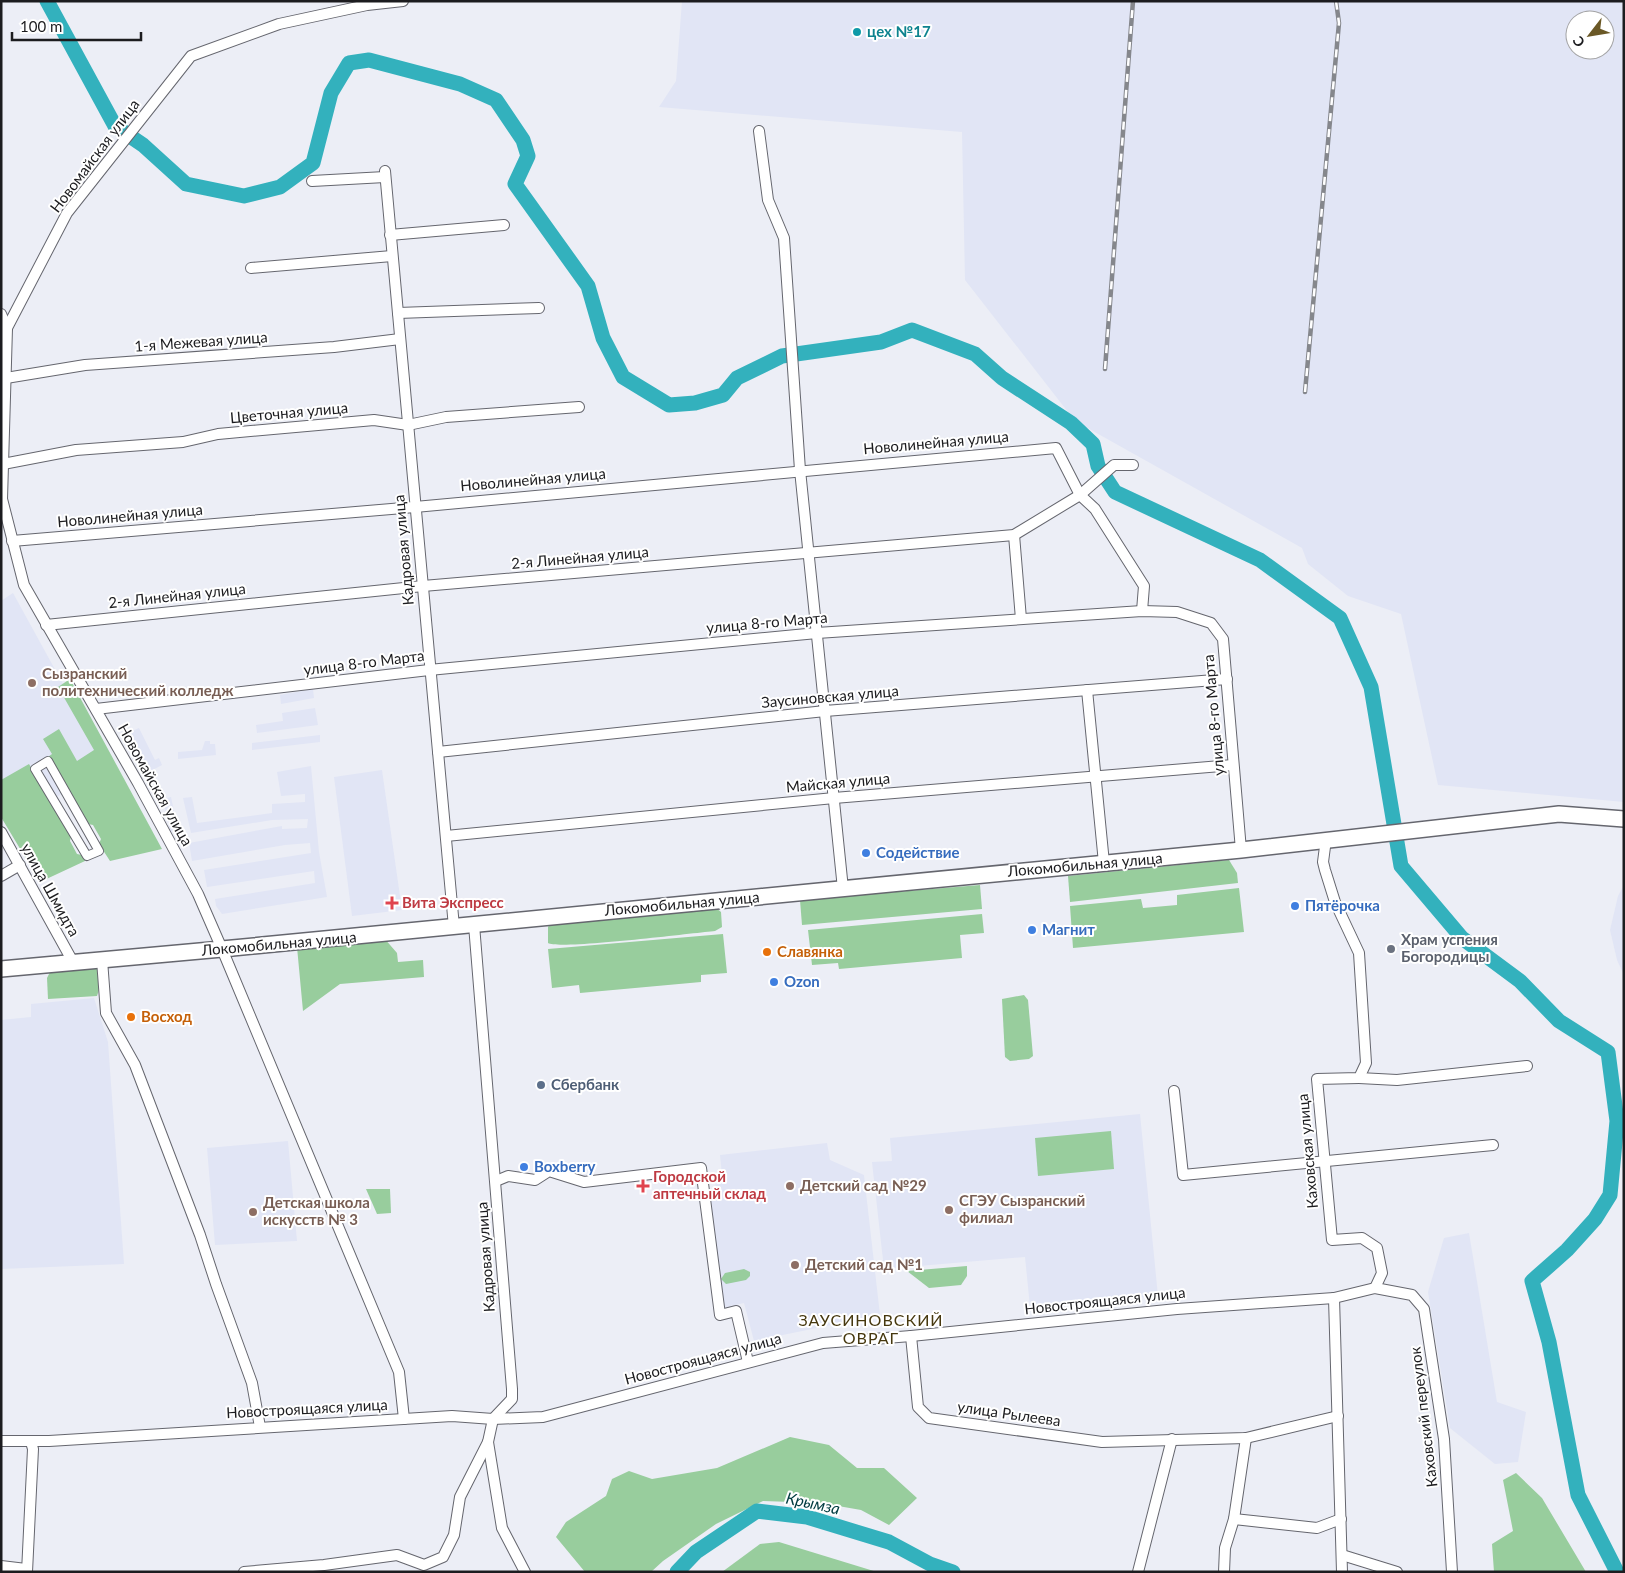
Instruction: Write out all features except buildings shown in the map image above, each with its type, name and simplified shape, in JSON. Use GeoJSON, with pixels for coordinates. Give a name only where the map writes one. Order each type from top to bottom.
{"type":"FeatureCollection","features":[{"type":"Feature","properties":{"kind":"main road","name":"Локомобильная улица"},"geometry":{"type":"LineString","coordinates":[[1,969],[454,927],[1240,850],[1559,814],[1624,819]]}},
{"type":"Feature","properties":{"kind":"street","name":"Новомайская улица"},"geometry":{"type":"LineString","coordinates":[[403,1],[367,5],[279,24],[191,56],[67,213],[7,328],[2,499],[24,585],[96,709],[198,894],[399,1372],[404,1419]]}},
{"type":"Feature","properties":{"kind":"street"},"geometry":{"type":"LineString","coordinates":[[759,131],[768,200],[784,238],[800,470],[843,888]]}},
{"type":"Feature","properties":{"kind":"street","name":"Кадровая улица"},"geometry":{"type":"LineString","coordinates":[[312,181],[385,174],[454,927]]}},
{"type":"Feature","properties":{"kind":"street"},"geometry":{"type":"LineString","coordinates":[[390,235],[504,225]]}},
{"type":"Feature","properties":{"kind":"street"},"geometry":{"type":"LineString","coordinates":[[251,268],[392,256]]}},
{"type":"Feature","properties":{"kind":"street"},"geometry":{"type":"LineString","coordinates":[[398,313],[540,308]]}},
{"type":"Feature","properties":{"kind":"street"},"geometry":{"type":"LineString","coordinates":[[1,314],[7,328]]}},
{"type":"Feature","properties":{"kind":"street","name":"1-я Межевая улица"},"geometry":{"type":"LineString","coordinates":[[6,378],[85,365],[334,347],[400,339]]}},
{"type":"Feature","properties":{"kind":"street","name":"Цветочная улица"},"geometry":{"type":"LineString","coordinates":[[3,464],[76,450],[183,442],[218,434],[374,420],[408,426],[446,417],[579,406]]}},
{"type":"Feature","properties":{"kind":"street","name":"Новолинейная улица"},"geometry":{"type":"LineString","coordinates":[[12,541],[415,507],[800,470],[1056,448],[1080,495]]}},
{"type":"Feature","properties":{"kind":"street","name":"2-я Линейная улица"},"geometry":{"type":"LineString","coordinates":[[46,625],[423,586],[1014,535],[1080,495],[1114,465],[1133,466]]}},
{"type":"Feature","properties":{"kind":"street"},"geometry":{"type":"LineString","coordinates":[[1080,495],[1095,509],[1144,586],[1142,611]]}},
{"type":"Feature","properties":{"kind":"street"},"geometry":{"type":"LineString","coordinates":[[1014,535],[1021,619]]}},
{"type":"Feature","properties":{"kind":"street","name":"улица 8-го Марта"},"geometry":{"type":"LineString","coordinates":[[96,709],[429,670],[817,633],[1142,611],[1177,612],[1212,623],[1223,639],[1240,850]]}},
{"type":"Feature","properties":{"kind":"street","name":"Заусиновская улица"},"geometry":{"type":"LineString","coordinates":[[438,752],[825,711],[1227,679]]}},
{"type":"Feature","properties":{"kind":"street"},"geometry":{"type":"LineString","coordinates":[[1087,690],[1104,863]]}},
{"type":"Feature","properties":{"kind":"street"},"geometry":{"type":"LineString","coordinates":[[48,762],[85,826],[99,851],[87,856],[35,769],[48,762]]}},
{"type":"Feature","properties":{"kind":"street","name":"Майская улица"},"geometry":{"type":"LineString","coordinates":[[446,836],[834,798],[1233,765]]}},
{"type":"Feature","properties":{"kind":"street"},"geometry":{"type":"LineString","coordinates":[[74,834],[85,826]]}},
{"type":"Feature","properties":{"kind":"street","name":"улица Шмидта"},"geometry":{"type":"LineString","coordinates":[[1,832],[73,962]]}},
{"type":"Feature","properties":{"kind":"street"},"geometry":{"type":"LineString","coordinates":[[1326,839],[1323,862],[1325,870],[1335,902],[1359,953],[1366,1063],[1359,1078],[1397,1080],[1527,1066]]}},
{"type":"Feature","properties":{"kind":"street"},"geometry":{"type":"LineString","coordinates":[[1,876],[20,865]]}},
{"type":"Feature","properties":{"kind":"street","name":"Кадровая улица"},"geometry":{"type":"LineString","coordinates":[[474,925],[512,1389],[512,1399],[494,1419],[488,1442],[502,1528],[525,1572]]}},
{"type":"Feature","properties":{"kind":"street"},"geometry":{"type":"LineString","coordinates":[[102,960],[106,1013],[135,1065],[200,1235],[252,1383],[260,1427]]}},
{"type":"Feature","properties":{"kind":"street","name":"Каховская улица"},"geometry":{"type":"LineString","coordinates":[[1359,1078],[1317,1079],[1332,1240],[1362,1238],[1377,1248],[1382,1273],[1375,1288]]}},
{"type":"Feature","properties":{"kind":"street"},"geometry":{"type":"LineString","coordinates":[[1174,1091],[1183,1175],[1492,1145]]}},
{"type":"Feature","properties":{"kind":"street"},"geometry":{"type":"LineString","coordinates":[[496,1181],[508,1176],[535,1180],[549,1171],[584,1182],[701,1168],[720,1315],[736,1311],[748,1362]]}},
{"type":"Feature","properties":{"kind":"street","name":"Новостроящаяся улица"},"geometry":{"type":"LineString","coordinates":[[1,1441],[31,1442],[452,1416],[494,1419],[543,1417],[823,1343],[1177,1309],[1334,1298],[1375,1288],[1412,1295]]}},
{"type":"Feature","properties":{"kind":"street","name":"Каховский переулок"},"geometry":{"type":"LineString","coordinates":[[1412,1295],[1424,1309],[1444,1439],[1452,1572]]}},
{"type":"Feature","properties":{"kind":"street"},"geometry":{"type":"LineString","coordinates":[[1334,1298],[1342,1519],[1342,1572]]}},
{"type":"Feature","properties":{"kind":"street","name":"улица Рылеева"},"geometry":{"type":"LineString","coordinates":[[911,1336],[918,1407],[929,1418],[1102,1442],[1246,1438],[1338,1416]]}},
{"type":"Feature","properties":{"kind":"street"},"geometry":{"type":"LineString","coordinates":[[1224,1572],[1225,1548],[1234,1519],[1246,1438]]}},
{"type":"Feature","properties":{"kind":"street"},"geometry":{"type":"LineString","coordinates":[[1138,1572],[1172,1440]]}},
{"type":"Feature","properties":{"kind":"street"},"geometry":{"type":"LineString","coordinates":[[1,1566],[27,1570],[33,1450],[31,1442]]}},
{"type":"Feature","properties":{"kind":"street"},"geometry":{"type":"LineString","coordinates":[[244,1572],[324,1565],[397,1555],[423,1569],[443,1557],[454,1535],[460,1497],[488,1442]]}},
{"type":"Feature","properties":{"kind":"street"},"geometry":{"type":"LineString","coordinates":[[1234,1519],[1317,1528],[1342,1519]]}},
{"type":"Feature","properties":{"kind":"street"},"geometry":{"type":"LineString","coordinates":[[1342,1555],[1397,1572]]}},
{"type":"Feature","properties":{"kind":"shaded area"},"geometry":{"type":"Polygon","coordinates":[[[682,1],[1624,1],[1624,802],[1438,785],[1401,614],[1348,596],[1308,564],[1302,548],[1075,421],[965,280],[962,132],[659,107],[676,81],[682,1]]]}},
{"type":"Feature","properties":{"kind":"shaded area","name":"Сызранский политехнический колледж"},"geometry":{"type":"Polygon","coordinates":[[[13,593],[108,766],[10,825],[1,811],[1,601],[13,593]]]}},
{"type":"Feature","properties":{"kind":"shaded area"},"geometry":{"type":"Polygon","coordinates":[[[313,689],[314,698],[281,704],[280,695],[313,689]]]}},
{"type":"Feature","properties":{"kind":"shaded area"},"geometry":{"type":"Polygon","coordinates":[[[315,708],[318,725],[257,733],[256,725],[283,721],[282,713],[315,708]]]}},
{"type":"Feature","properties":{"kind":"shaded area"},"geometry":{"type":"Polygon","coordinates":[[[139,728],[155,760],[159,758],[162,765],[149,772],[130,732],[139,728]]]}},
{"type":"Feature","properties":{"kind":"shaded area"},"geometry":{"type":"Polygon","coordinates":[[[320,735],[320,742],[252,750],[252,743],[320,735]]]}},
{"type":"Feature","properties":{"kind":"shaded area"},"geometry":{"type":"Polygon","coordinates":[[[205,741],[215,744],[216,755],[178,759],[178,752],[202,750],[205,741]]]}},
{"type":"Feature","properties":{"kind":"shaded area"},"geometry":{"type":"Polygon","coordinates":[[[311,766],[319,852],[327,897],[222,914],[216,906],[215,899],[315,883],[314,871],[207,887],[204,870],[311,853],[310,843],[285,845],[192,861],[189,843],[282,826],[282,829],[307,828],[308,819],[272,820],[191,833],[183,798],[192,797],[197,823],[272,813],[272,804],[305,802],[305,794],[281,796],[277,772],[311,766]]]}},
{"type":"Feature","properties":{"kind":"shaded area"},"geometry":{"type":"Polygon","coordinates":[[[382,770],[402,910],[352,916],[334,777],[382,770]]]}},
{"type":"Feature","properties":{"kind":"shaded area"},"geometry":{"type":"Polygon","coordinates":[[[171,797],[178,830],[170,832],[163,799],[171,797]]]}},
{"type":"Feature","properties":{"kind":"shaded area"},"geometry":{"type":"Polygon","coordinates":[[[1624,885],[1624,975],[1617,960],[1610,930],[1618,896],[1624,885]]]}},
{"type":"Feature","properties":{"kind":"shaded area"},"geometry":{"type":"Polygon","coordinates":[[[94,998],[108,1042],[124,1264],[1,1269],[1,1020],[31,1017],[31,1004],[94,998]]]}},
{"type":"Feature","properties":{"kind":"shaded area"},"geometry":{"type":"Polygon","coordinates":[[[1140,1114],[1158,1296],[1030,1307],[1025,1257],[884,1269],[872,1162],[892,1161],[890,1138],[1140,1114]]]}},
{"type":"Feature","properties":{"kind":"shaded area","name":"Детская школа искусств № 3"},"geometry":{"type":"Polygon","coordinates":[[[288,1141],[297,1241],[215,1245],[207,1148],[288,1141]]]}},
{"type":"Feature","properties":{"kind":"shaded area","name":"Детский сад №1"},"geometry":{"type":"Polygon","coordinates":[[[827,1143],[830,1160],[864,1175],[880,1315],[754,1341],[744,1303],[722,1308],[709,1197],[717,1196],[714,1176],[722,1175],[720,1155],[827,1143]]]}},
{"type":"Feature","properties":{"kind":"shaded area"},"geometry":{"type":"Polygon","coordinates":[[[1469,1233],[1497,1402],[1526,1412],[1518,1462],[1495,1464],[1450,1428],[1428,1292],[1444,1238],[1469,1233]]]}},
{"type":"Feature","properties":{"kind":"green space"},"geometry":{"type":"Polygon","coordinates":[[[70,679],[162,849],[110,861],[99,844],[101,839],[93,825],[88,824],[48,757],[52,754],[43,739],[59,729],[77,761],[94,750],[58,687],[70,679]]]}},
{"type":"Feature","properties":{"kind":"green space"},"geometry":{"type":"Polygon","coordinates":[[[29,764],[71,836],[70,841],[77,854],[82,855],[85,861],[40,882],[1,817],[1,780],[29,764]]]}},
{"type":"Feature","properties":{"kind":"green space"},"geometry":{"type":"Polygon","coordinates":[[[1229,860],[1237,873],[1238,883],[1070,902],[1068,876],[1229,860]]]}},
{"type":"Feature","properties":{"kind":"green space"},"geometry":{"type":"Polygon","coordinates":[[[980,885],[982,909],[802,925],[800,900],[980,885]]]}},
{"type":"Feature","properties":{"kind":"green space"},"geometry":{"type":"Polygon","coordinates":[[[1239,888],[1244,932],[1073,948],[1070,906],[1141,899],[1143,908],[1177,905],[1177,895],[1239,888]]]}},
{"type":"Feature","properties":{"kind":"green space"},"geometry":{"type":"Polygon","coordinates":[[[716,908],[721,912],[722,927],[715,931],[600,943],[557,945],[548,943],[548,927],[550,924],[716,908]]]}},
{"type":"Feature","properties":{"kind":"green space"},"geometry":{"type":"Polygon","coordinates":[[[982,914],[984,933],[960,935],[962,958],[839,969],[838,963],[812,965],[808,930],[982,914]]]}},
{"type":"Feature","properties":{"kind":"green space"},"geometry":{"type":"Polygon","coordinates":[[[723,934],[727,973],[701,975],[701,982],[580,993],[579,985],[552,988],[548,949],[723,934]]]}},
{"type":"Feature","properties":{"kind":"green space"},"geometry":{"type":"Polygon","coordinates":[[[384,938],[397,953],[398,962],[423,960],[424,977],[340,984],[303,1011],[297,947],[384,938]]]}},
{"type":"Feature","properties":{"kind":"green space"},"geometry":{"type":"Polygon","coordinates":[[[95,964],[99,980],[97,996],[48,999],[47,978],[50,972],[95,964]]]}},
{"type":"Feature","properties":{"kind":"green space"},"geometry":{"type":"Polygon","coordinates":[[[1024,995],[1028,1000],[1033,1056],[1029,1059],[1010,1061],[1005,1057],[1002,999],[1024,995]]]}},
{"type":"Feature","properties":{"kind":"green space"},"geometry":{"type":"Polygon","coordinates":[[[1111,1131],[1114,1169],[1038,1176],[1035,1138],[1111,1131]]]}},
{"type":"Feature","properties":{"kind":"green space"},"geometry":{"type":"Polygon","coordinates":[[[366,1189],[390,1189],[391,1213],[377,1214],[366,1189]]]}},
{"type":"Feature","properties":{"kind":"green space"},"geometry":{"type":"Polygon","coordinates":[[[967,1266],[967,1276],[961,1285],[929,1288],[907,1271],[967,1266]]]}},
{"type":"Feature","properties":{"kind":"green space"},"geometry":{"type":"Polygon","coordinates":[[[744,1269],[750,1272],[750,1276],[746,1280],[726,1284],[721,1279],[725,1273],[744,1269]]]}},
{"type":"Feature","properties":{"kind":"green space"},"geometry":{"type":"Polygon","coordinates":[[[790,1437],[829,1445],[857,1468],[884,1468],[917,1498],[889,1525],[861,1510],[821,1503],[763,1501],[716,1524],[663,1561],[651,1572],[585,1572],[556,1537],[566,1522],[606,1496],[612,1479],[629,1471],[652,1479],[717,1468],[790,1437]]]}},
{"type":"Feature","properties":{"kind":"green space"},"geometry":{"type":"Polygon","coordinates":[[[1516,1473],[1542,1498],[1586,1572],[1494,1572],[1492,1544],[1513,1531],[1503,1480],[1516,1473]]]}},
{"type":"Feature","properties":{"kind":"green space"},"geometry":{"type":"Polygon","coordinates":[[[779,1542],[877,1572],[722,1572],[760,1544],[779,1542]]]}},
{"type":"Feature","properties":{"kind":"waterway"},"geometry":{"type":"LineString","coordinates":[[47,1],[115,126],[143,145],[186,184],[244,196],[280,187],[313,163],[331,93],[349,63],[369,60],[460,84],[496,100],[523,140],[528,156],[515,184],[588,286],[603,338],[623,377],[669,405],[695,403],[723,395],[737,378],[782,356],[881,342],[912,330],[975,354],[1002,378],[1071,423],[1093,444],[1098,466],[1115,492],[1260,560],[1340,618],[1371,687],[1401,866],[1462,938],[1520,981],[1559,1021],[1608,1052],[1617,1121],[1610,1195],[1595,1219],[1567,1250],[1532,1281],[1549,1342],[1578,1495],[1617,1572]]}},
{"type":"Feature","properties":{"kind":"waterway","name":"Крымза"},"geometry":{"type":"LineString","coordinates":[[677,1572],[696,1552],[757,1511],[807,1517],[889,1542],[930,1564],[953,1572]]}},
{"type":"Feature","properties":{"kind":"railway"},"geometry":{"type":"LineString","coordinates":[[1105,369],[1133,1]]}},
{"type":"Feature","properties":{"kind":"railway"},"geometry":{"type":"LineString","coordinates":[[1305,392],[1339,23],[1336,1]]}},
{"type":"Feature","properties":{"kind":"place","name":"цех №17"},"geometry":{"type":"Point","coordinates":[857,32]}},
{"type":"Feature","properties":{"kind":"place","name":"Сызранский политехнический колледж"},"geometry":{"type":"Point","coordinates":[32,683]}},
{"type":"Feature","properties":{"kind":"place","name":"Содействие"},"geometry":{"type":"Point","coordinates":[866,853]}},
{"type":"Feature","properties":{"kind":"place","name":"Вита Экспресс"},"geometry":{"type":"Point","coordinates":[392,903]}},
{"type":"Feature","properties":{"kind":"place","name":"Пятёрочка"},"geometry":{"type":"Point","coordinates":[1295,906]}},
{"type":"Feature","properties":{"kind":"place","name":"Магнит"},"geometry":{"type":"Point","coordinates":[1032,930]}},
{"type":"Feature","properties":{"kind":"place","name":"Храм успения Богородицы"},"geometry":{"type":"Point","coordinates":[1391,949]}},
{"type":"Feature","properties":{"kind":"place","name":"Славянка"},"geometry":{"type":"Point","coordinates":[767,952]}},
{"type":"Feature","properties":{"kind":"place","name":"Ozon"},"geometry":{"type":"Point","coordinates":[774,982]}},
{"type":"Feature","properties":{"kind":"place","name":"Восход"},"geometry":{"type":"Point","coordinates":[131,1017]}},
{"type":"Feature","properties":{"kind":"place","name":"Сбербанк"},"geometry":{"type":"Point","coordinates":[541,1085]}},
{"type":"Feature","properties":{"kind":"place","name":"Boxberry"},"geometry":{"type":"Point","coordinates":[524,1167]}},
{"type":"Feature","properties":{"kind":"place","name":"Городской аптечный склад"},"geometry":{"type":"Point","coordinates":[643,1186]}},
{"type":"Feature","properties":{"kind":"place","name":"Детский сад №29"},"geometry":{"type":"Point","coordinates":[790,1186]}},
{"type":"Feature","properties":{"kind":"place","name":"СГЭУ Сызранский филиал"},"geometry":{"type":"Point","coordinates":[949,1210]}},
{"type":"Feature","properties":{"kind":"place","name":"Детская школа искусств № 3"},"geometry":{"type":"Point","coordinates":[253,1212]}},
{"type":"Feature","properties":{"kind":"place","name":"Детский сад №1"},"geometry":{"type":"Point","coordinates":[795,1265]}},
{"type":"Feature","properties":{"kind":"district","name":"ЗАУСИНОВСКИЙ ОВРАГ"},"geometry":{"type":"Point","coordinates":[871,1329]}}]}
